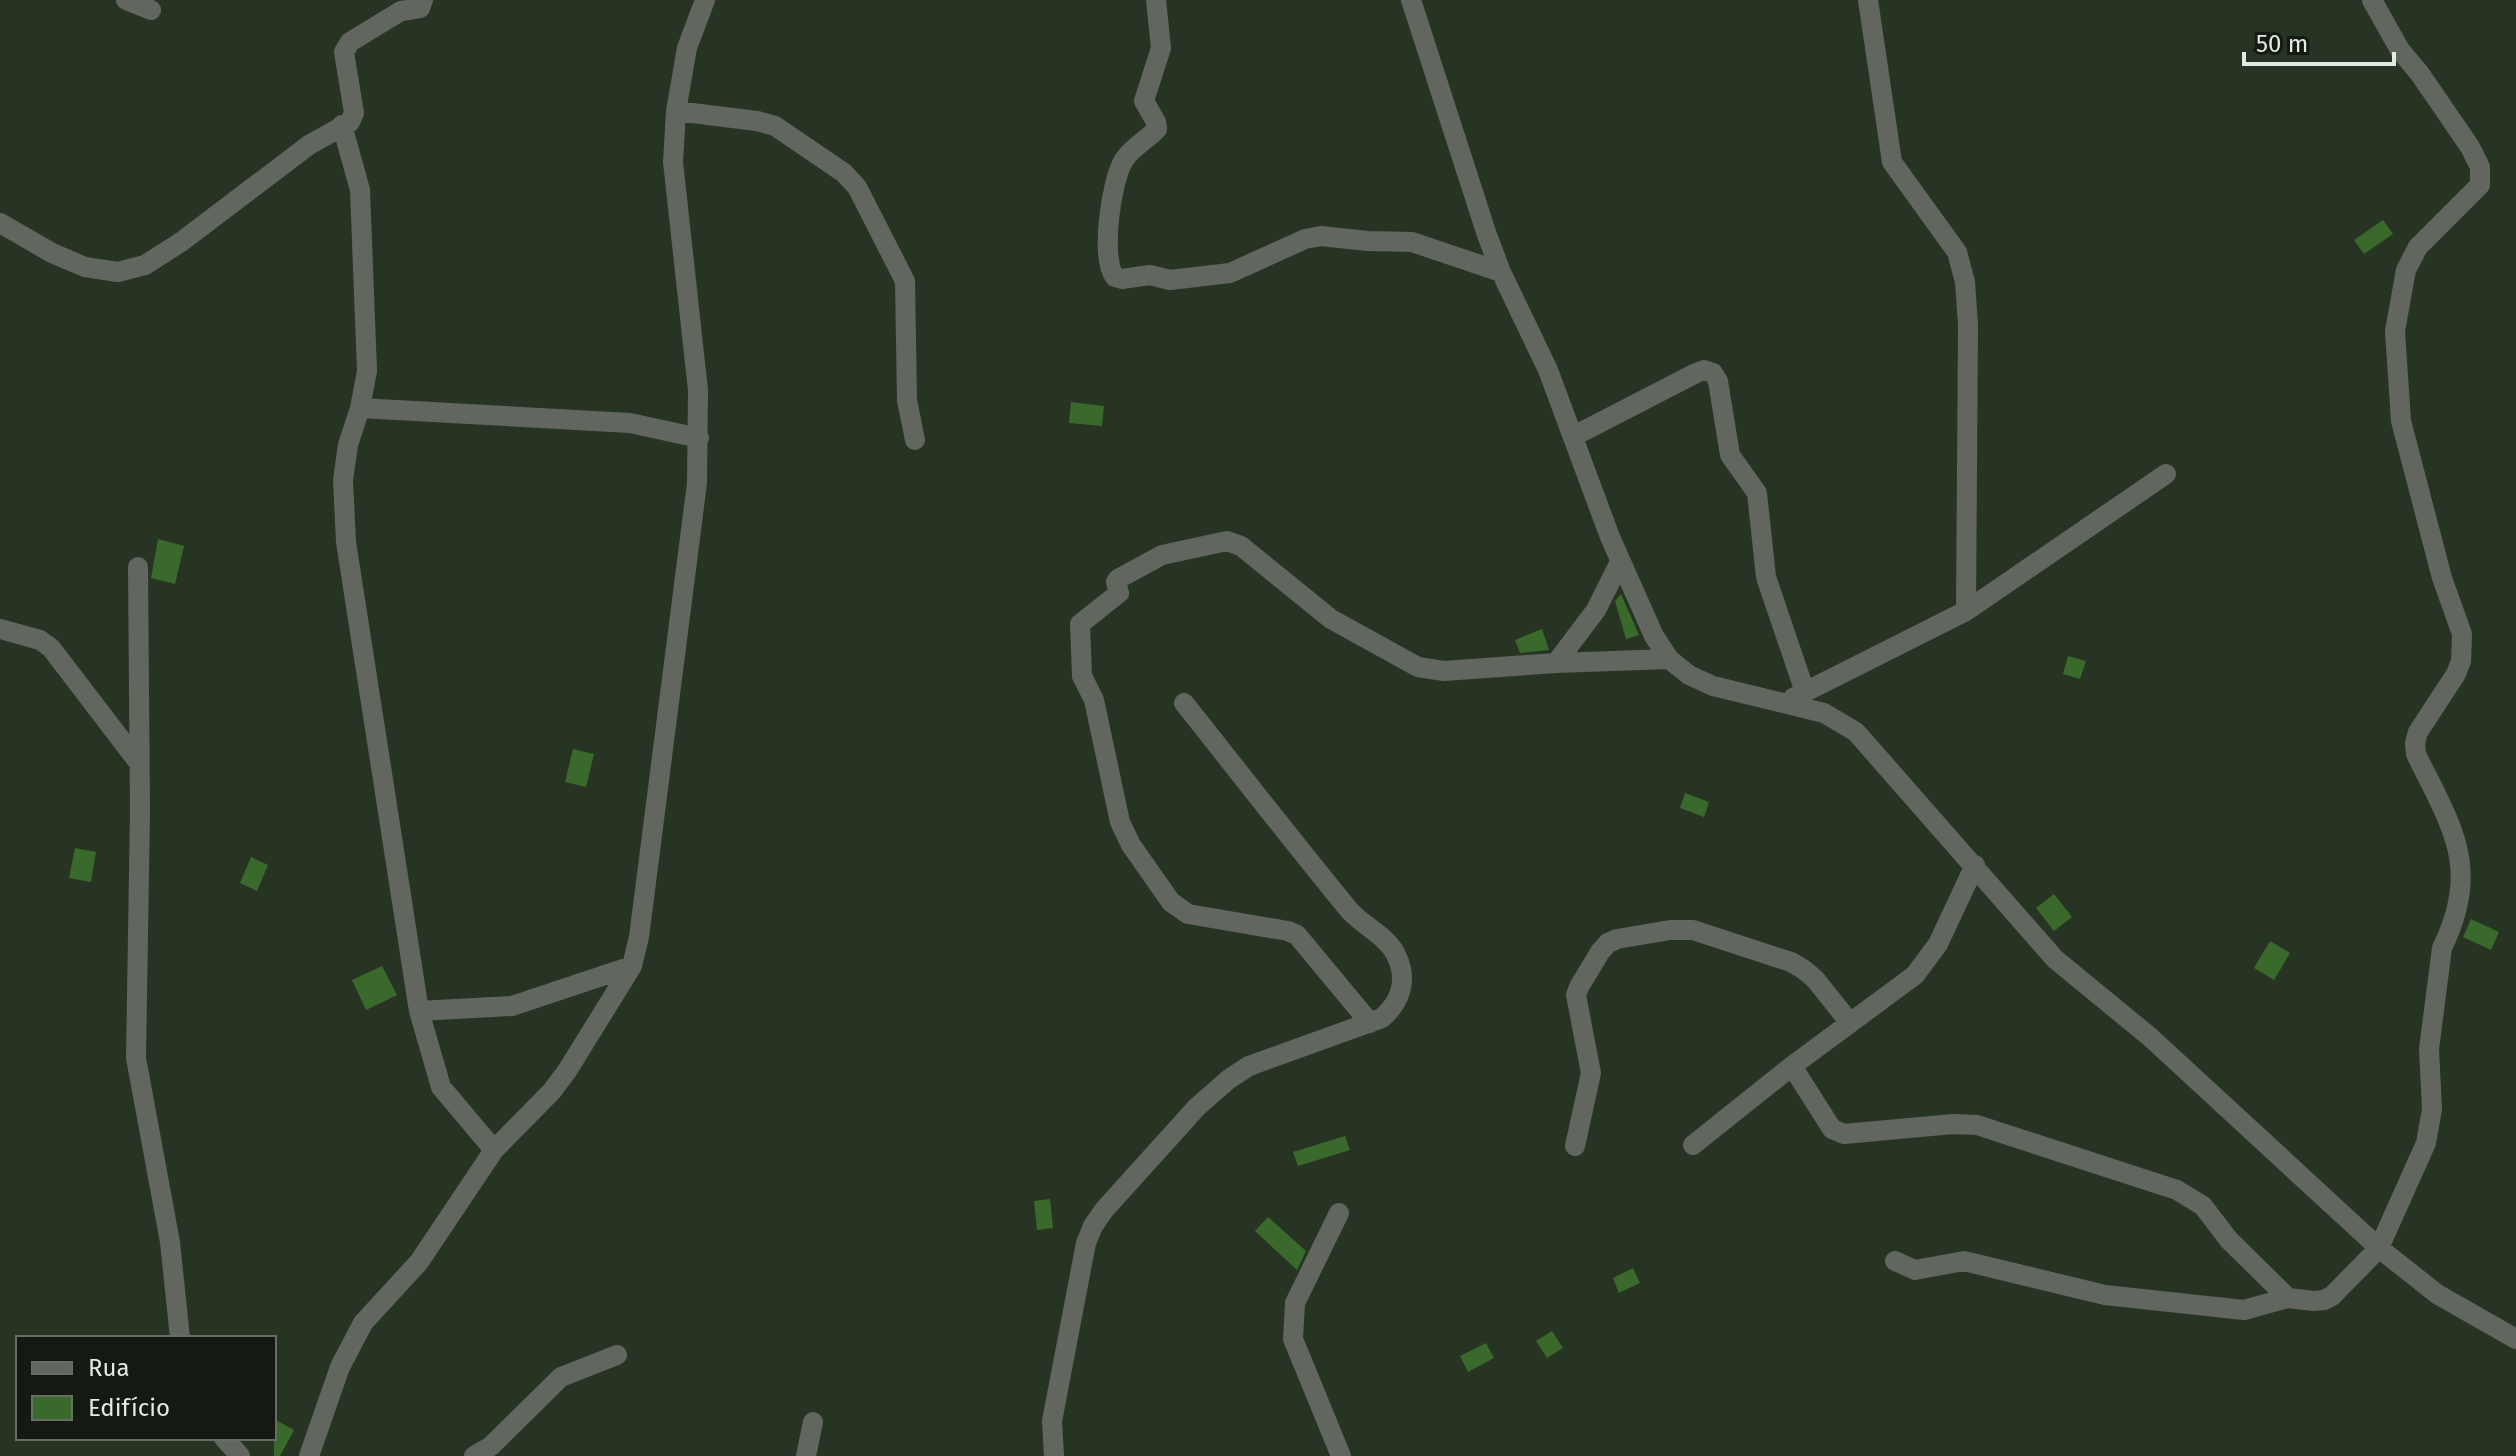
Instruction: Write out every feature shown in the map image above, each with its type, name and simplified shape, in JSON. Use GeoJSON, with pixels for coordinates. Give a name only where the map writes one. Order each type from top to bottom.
{"type":"FeatureCollection","features":[{"type":"Feature","properties":{"kind":"street"},"geometry":{"type":"LineString","coordinates":[[126,0],[151,10]]}},
{"type":"Feature","properties":{"kind":"street"},"geometry":{"type":"LineString","coordinates":[[0,223],[52,253],[85,267],[118,272],[145,265],[181,242],[309,145],[354,118],[344,52],[350,42],[401,11],[420,8],[423,0]]}},
{"type":"Feature","properties":{"kind":"street"},"geometry":{"type":"LineString","coordinates":[[309,1456],[340,1367],[353,1340],[370,1315],[419,1262],[494,1150],[552,1091],[632,966],[639,937],[695,501],[698,390],[673,162],[676,111],[687,48],[705,0]]}},
{"type":"Feature","properties":{"kind":"street"},"geometry":{"type":"LineString","coordinates":[[1156,0],[1161,48],[1144,101],[1157,129],[1125,158],[1111,193],[1110,265],[1115,277],[1150,275],[1170,280],[1230,273],[1305,239],[1321,236],[1412,242],[1501,272]]}},
{"type":"Feature","properties":{"kind":"street"},"geometry":{"type":"LineString","coordinates":[[1411,0],[1501,272],[1532,332],[1620,562],[1654,636],[1669,659],[1689,675],[1713,686],[1824,713],[1856,732],[2055,959],[2150,1037],[2379,1248],[2437,1294],[2516,1339]]}},
{"type":"Feature","properties":{"kind":"street"},"geometry":{"type":"LineString","coordinates":[[1868,0],[1892,162],[1953,244],[1965,282],[1968,341],[1966,611]]}},
{"type":"Feature","properties":{"kind":"street"},"geometry":{"type":"LineString","coordinates":[[1895,1261],[1915,1270],[1964,1261],[2105,1295],[2229,1309],[2254,1309],[2288,1298],[2324,1300],[2332,1296],[2379,1248],[2426,1143],[2431,1126],[2431,1034],[2442,948],[2450,933],[2462,888],[2457,840],[2416,754],[2415,743],[2418,732],[2456,674],[2461,661],[2462,634],[2442,578],[2401,421],[2395,331],[2406,270],[2418,247],[2480,185],[2480,167],[2437,97],[2400,50],[2372,0]]}},
{"type":"Feature","properties":{"kind":"street"},"geometry":{"type":"LineString","coordinates":[[676,111],[775,126],[851,178],[905,281],[907,400],[915,440]]}},
{"type":"Feature","properties":{"kind":"street"},"geometry":{"type":"LineString","coordinates":[[342,125],[358,175],[362,206],[367,371],[360,408],[348,445],[343,510],[419,1011],[441,1087],[494,1150]]}},
{"type":"Feature","properties":{"kind":"street"},"geometry":{"type":"LineString","coordinates":[[1574,436],[1696,373],[1704,370],[1713,373],[1718,381],[1730,455],[1757,493],[1766,577],[1805,692]]}},
{"type":"Feature","properties":{"kind":"street"},"geometry":{"type":"LineString","coordinates":[[360,408],[630,423],[699,438]]}},
{"type":"Feature","properties":{"kind":"street"},"geometry":{"type":"LineString","coordinates":[[1783,704],[1966,611],[2166,474]]}},
{"type":"Feature","properties":{"kind":"street"},"geometry":{"type":"LineString","coordinates":[[1370,1023],[1297,935],[1188,914],[1171,902],[1131,845],[1120,822],[1094,700],[1082,676],[1080,624],[1119,593],[1118,579],[1162,555],[1227,541],[1241,546],[1331,619],[1418,667],[1444,671],[1669,659]]}},
{"type":"Feature","properties":{"kind":"street"},"geometry":{"type":"LineString","coordinates":[[1556,663],[1596,610],[1620,562]]}},
{"type":"Feature","properties":{"kind":"street"},"geometry":{"type":"LineString","coordinates":[[138,567],[136,1058],[170,1242],[180,1336]]}},
{"type":"Feature","properties":{"kind":"street"},"geometry":{"type":"LineString","coordinates":[[0,629],[24,635],[51,648],[139,763]]}},
{"type":"Feature","properties":{"kind":"street"},"geometry":{"type":"LineString","coordinates":[[1054,1456],[1052,1421],[1086,1243],[1098,1218],[1197,1107],[1229,1079],[1249,1066],[1382,1018],[1401,995],[1402,975],[1398,958],[1390,946],[1352,914],[1184,703]]}},
{"type":"Feature","properties":{"kind":"street"},"geometry":{"type":"LineString","coordinates":[[1693,1145],[1792,1066],[1915,975],[1928,961],[1975,865]]}},
{"type":"Feature","properties":{"kind":"street"},"geometry":{"type":"LineString","coordinates":[[1575,1146],[1591,1073],[1576,995],[1600,952],[1617,939],[1670,930],[1693,930],[1791,962],[1815,979],[1850,1023]]}},
{"type":"Feature","properties":{"kind":"street"},"geometry":{"type":"LineString","coordinates":[[419,1011],[512,1006],[632,966]]}},
{"type":"Feature","properties":{"kind":"street"},"geometry":{"type":"LineString","coordinates":[[1792,1066],[1832,1129],[1844,1134],[1953,1124],[1977,1125],[2177,1190],[2203,1206],[2229,1240],[2288,1298]]}},
{"type":"Feature","properties":{"kind":"street"},"geometry":{"type":"LineString","coordinates":[[1339,1213],[1295,1303],[1293,1339],[1341,1456]]}},
{"type":"Feature","properties":{"kind":"street"},"geometry":{"type":"LineString","coordinates":[[474,1456],[491,1446],[561,1377],[617,1355]]}},
{"type":"Feature","properties":{"kind":"street"},"geometry":{"type":"LineString","coordinates":[[806,1456],[813,1422]]}},
{"type":"Feature","properties":{"kind":"street"},"geometry":{"type":"LineString","coordinates":[[226,1440],[240,1456]]}},
{"type":"Feature","properties":{"kind":"building"},"geometry":{"type":"Polygon","coordinates":[[[2383,220],[2393,234],[2364,254],[2354,240],[2383,220]]]}},
{"type":"Feature","properties":{"kind":"building"},"geometry":{"type":"Polygon","coordinates":[[[1071,402],[1104,406],[1102,426],[1069,423],[1071,402]]]}},
{"type":"Feature","properties":{"kind":"building"},"geometry":{"type":"Polygon","coordinates":[[[158,539],[184,546],[175,584],[151,578],[158,539]]]}},
{"type":"Feature","properties":{"kind":"building"},"geometry":{"type":"Polygon","coordinates":[[[1621,594],[1639,635],[1626,639],[1615,601],[1621,594]]]}},
{"type":"Feature","properties":{"kind":"building"},"geometry":{"type":"Polygon","coordinates":[[[1542,629],[1549,650],[1520,653],[1515,640],[1542,629]]]}},
{"type":"Feature","properties":{"kind":"building"},"geometry":{"type":"Polygon","coordinates":[[[2068,656],[2086,661],[2080,679],[2063,674],[2068,656]]]}},
{"type":"Feature","properties":{"kind":"building"},"geometry":{"type":"Polygon","coordinates":[[[573,749],[594,754],[586,787],[565,782],[573,749]]]}},
{"type":"Feature","properties":{"kind":"building"},"geometry":{"type":"Polygon","coordinates":[[[1685,793],[1709,802],[1704,817],[1680,808],[1685,793]]]}},
{"type":"Feature","properties":{"kind":"building"},"geometry":{"type":"Polygon","coordinates":[[[75,848],[96,852],[91,882],[69,878],[75,848]]]}},
{"type":"Feature","properties":{"kind":"building"},"geometry":{"type":"Polygon","coordinates":[[[251,857],[268,865],[257,891],[240,883],[251,857]]]}},
{"type":"Feature","properties":{"kind":"building"},"geometry":{"type":"Polygon","coordinates":[[[2054,894],[2072,917],[2054,931],[2036,908],[2054,894]]]}},
{"type":"Feature","properties":{"kind":"building"},"geometry":{"type":"Polygon","coordinates":[[[2471,919],[2499,932],[2491,950],[2463,937],[2471,919]]]}},
{"type":"Feature","properties":{"kind":"building"},"geometry":{"type":"Polygon","coordinates":[[[2270,941],[2290,953],[2274,980],[2254,968],[2270,941]]]}},
{"type":"Feature","properties":{"kind":"building"},"geometry":{"type":"Polygon","coordinates":[[[382,966],[397,995],[366,1010],[352,980],[382,966]]]}},
{"type":"Feature","properties":{"kind":"building"},"geometry":{"type":"Polygon","coordinates":[[[1345,1136],[1350,1150],[1298,1166],[1293,1152],[1345,1136]]]}},
{"type":"Feature","properties":{"kind":"building"},"geometry":{"type":"Polygon","coordinates":[[[1050,1199],[1053,1228],[1037,1230],[1034,1201],[1050,1199]]]}},
{"type":"Feature","properties":{"kind":"building"},"geometry":{"type":"Polygon","coordinates":[[[1268,1217],[1306,1251],[1297,1270],[1255,1231],[1268,1217]]]}},
{"type":"Feature","properties":{"kind":"building"},"geometry":{"type":"Polygon","coordinates":[[[1633,1268],[1640,1283],[1619,1293],[1613,1278],[1633,1268]]]}},
{"type":"Feature","properties":{"kind":"building"},"geometry":{"type":"Polygon","coordinates":[[[1552,1331],[1563,1348],[1547,1358],[1536,1341],[1552,1331]]]}},
{"type":"Feature","properties":{"kind":"building"},"geometry":{"type":"Polygon","coordinates":[[[1486,1343],[1494,1358],[1468,1372],[1460,1356],[1486,1343]]]}},
{"type":"Feature","properties":{"kind":"building"},"geometry":{"type":"Polygon","coordinates":[[[276,1420],[294,1430],[280,1456],[274,1456],[276,1420]]]}}]}
